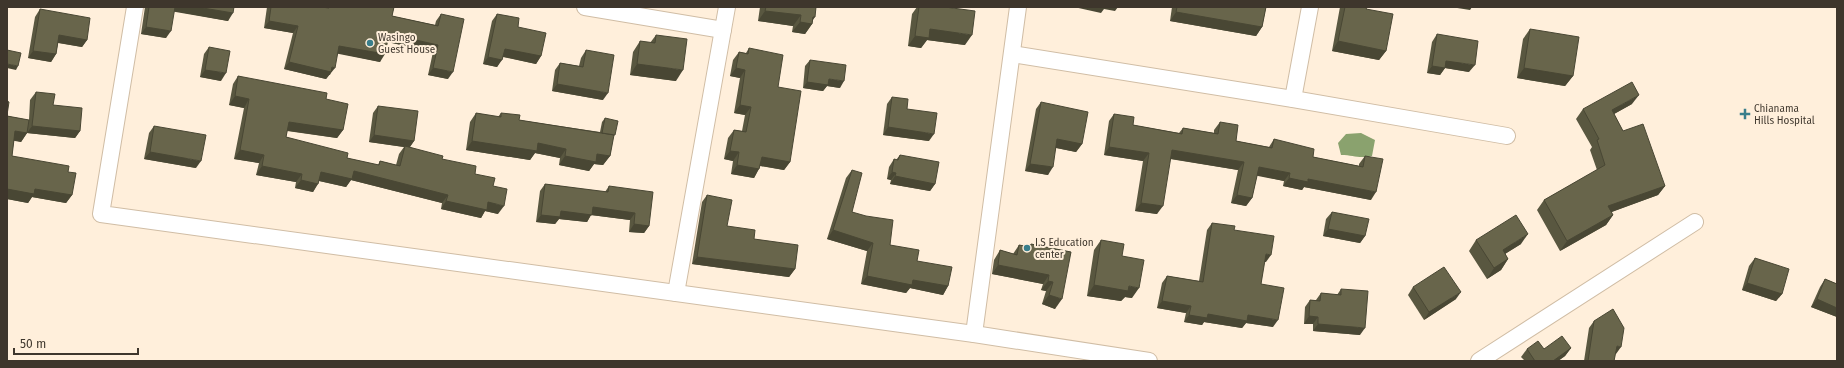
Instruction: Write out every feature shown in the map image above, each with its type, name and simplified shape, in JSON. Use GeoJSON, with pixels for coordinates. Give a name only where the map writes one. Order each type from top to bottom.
{"type":"FeatureCollection","features":[{"type":"Feature","properties":{"kind":"street"},"geometry":{"type":"LineString","coordinates":[[134,7],[101,214],[974,334],[1149,361]]}},
{"type":"Feature","properties":{"kind":"street"},"geometry":{"type":"LineString","coordinates":[[585,7],[723,30]]}},
{"type":"Feature","properties":{"kind":"street"},"geometry":{"type":"LineString","coordinates":[[676,293],[727,7]]}},
{"type":"Feature","properties":{"kind":"street"},"geometry":{"type":"LineString","coordinates":[[974,334],[1018,7]]}},
{"type":"Feature","properties":{"kind":"street"},"geometry":{"type":"LineString","coordinates":[[1293,99],[1310,7]]}},
{"type":"Feature","properties":{"kind":"street"},"geometry":{"type":"LineString","coordinates":[[1012,54],[1293,99],[1507,136]]}},
{"type":"Feature","properties":{"kind":"street"},"geometry":{"type":"LineString","coordinates":[[1479,361],[1695,222]]}},
{"type":"Feature","properties":{"kind":"shaded area"},"geometry":{"type":"Polygon","coordinates":[[[1361,133],[1375,140],[1372,156],[1359,157],[1341,155],[1338,143],[1346,134],[1361,133]]]}},
{"type":"Feature","properties":{"kind":"building"},"geometry":{"type":"Polygon","coordinates":[[[149,7],[175,7],[171,31],[146,27],[149,7]]]}},
{"type":"Feature","properties":{"kind":"building"},"geometry":{"type":"Polygon","coordinates":[[[197,7],[234,7],[233,13],[197,7]]]}},
{"type":"Feature","properties":{"kind":"building"},"geometry":{"type":"Polygon","coordinates":[[[271,7],[394,7],[392,16],[438,26],[441,14],[464,19],[453,72],[433,68],[438,45],[389,34],[385,54],[339,46],[335,68],[332,67],[331,72],[289,62],[298,26],[269,21],[271,7]]]}},
{"type":"Feature","properties":{"kind":"building"},"geometry":{"type":"Polygon","coordinates":[[[766,7],[816,7],[815,17],[813,17],[812,24],[800,22],[801,15],[765,11],[766,7]]]}},
{"type":"Feature","properties":{"kind":"building"},"geometry":{"type":"Polygon","coordinates":[[[919,7],[945,7],[975,11],[972,35],[930,29],[929,38],[915,36],[919,7]]]}},
{"type":"Feature","properties":{"kind":"building"},"geometry":{"type":"Polygon","coordinates":[[[1177,7],[1266,7],[1262,27],[1176,12],[1177,7]]]}},
{"type":"Feature","properties":{"kind":"building"},"geometry":{"type":"Polygon","coordinates":[[[1345,7],[1367,7],[1366,9],[1393,14],[1386,51],[1338,41],[1345,7]]]}},
{"type":"Feature","properties":{"kind":"building"},"geometry":{"type":"Polygon","coordinates":[[[40,9],[90,18],[87,40],[59,35],[56,54],[33,51],[40,9]]]}},
{"type":"Feature","properties":{"kind":"building"},"geometry":{"type":"Polygon","coordinates":[[[497,14],[519,18],[518,27],[546,33],[541,56],[505,49],[502,60],[488,57],[497,14]]]}},
{"type":"Feature","properties":{"kind":"building"},"geometry":{"type":"Polygon","coordinates":[[[1530,29],[1579,37],[1573,76],[1524,68],[1530,29]]]}},
{"type":"Feature","properties":{"kind":"building"},"geometry":{"type":"Polygon","coordinates":[[[1437,34],[1478,41],[1475,65],[1446,61],[1445,68],[1432,66],[1437,34]]]}},
{"type":"Feature","properties":{"kind":"building"},"geometry":{"type":"Polygon","coordinates":[[[656,35],[687,39],[683,70],[637,64],[640,41],[655,43],[656,35]]]}},
{"type":"Feature","properties":{"kind":"building"},"geometry":{"type":"Polygon","coordinates":[[[209,47],[230,51],[226,73],[205,70],[209,47]]]}},
{"type":"Feature","properties":{"kind":"building"},"geometry":{"type":"Polygon","coordinates":[[[749,48],[783,55],[778,87],[801,91],[790,162],[762,157],[759,169],[737,165],[739,152],[730,151],[734,130],[746,132],[751,107],[740,105],[745,70],[736,68],[739,52],[748,54],[749,48]]]}},
{"type":"Feature","properties":{"kind":"building"},"geometry":{"type":"Polygon","coordinates":[[[7,50],[21,53],[18,66],[7,64],[7,50]]]}},
{"type":"Feature","properties":{"kind":"building"},"geometry":{"type":"Polygon","coordinates":[[[586,50],[614,55],[608,93],[557,84],[560,63],[583,67],[586,50]]]}},
{"type":"Feature","properties":{"kind":"building"},"geometry":{"type":"Polygon","coordinates":[[[810,60],[846,65],[844,81],[829,79],[828,85],[807,82],[810,60]]]}},
{"type":"Feature","properties":{"kind":"building"},"geometry":{"type":"Polygon","coordinates":[[[238,76],[327,93],[326,99],[348,104],[343,130],[289,122],[286,137],[348,153],[347,158],[379,165],[380,161],[400,166],[405,146],[443,156],[442,159],[476,166],[475,174],[495,178],[493,186],[507,189],[504,206],[488,202],[487,210],[446,201],[448,195],[354,171],[352,179],[321,172],[318,184],[301,180],[302,174],[262,166],[264,155],[240,150],[249,99],[235,96],[238,76]]]}},
{"type":"Feature","properties":{"kind":"building"},"geometry":{"type":"Polygon","coordinates":[[[1632,82],[1639,95],[1612,110],[1623,131],[1643,124],[1665,186],[1608,206],[1613,215],[1567,241],[1544,200],[1605,165],[1597,140],[1599,139],[1583,109],[1632,82]]]}},
{"type":"Feature","properties":{"kind":"building"},"geometry":{"type":"Polygon","coordinates":[[[36,92],[55,94],[53,105],[82,108],[80,131],[32,126],[36,92]]]}},
{"type":"Feature","properties":{"kind":"building"},"geometry":{"type":"Polygon","coordinates":[[[892,97],[908,99],[907,109],[937,113],[934,134],[888,127],[892,97]]]}},
{"type":"Feature","properties":{"kind":"building"},"geometry":{"type":"Polygon","coordinates":[[[7,101],[9,102],[7,115],[7,101]]]}},
{"type":"Feature","properties":{"kind":"building"},"geometry":{"type":"Polygon","coordinates":[[[1041,102],[1088,112],[1082,144],[1057,139],[1053,167],[1030,164],[1041,102]]]}},
{"type":"Feature","properties":{"kind":"building"},"geometry":{"type":"Polygon","coordinates":[[[378,106],[418,111],[414,141],[374,135],[378,106]]]}},
{"type":"Feature","properties":{"kind":"building"},"geometry":{"type":"Polygon","coordinates":[[[476,113],[501,117],[501,113],[520,115],[519,120],[614,135],[610,156],[597,154],[596,162],[565,156],[566,149],[538,143],[537,151],[472,141],[476,113]]]}},
{"type":"Feature","properties":{"kind":"building"},"geometry":{"type":"Polygon","coordinates":[[[1114,114],[1134,117],[1133,125],[1182,134],[1183,128],[1218,134],[1220,122],[1238,125],[1236,141],[1272,148],[1274,139],[1314,149],[1313,157],[1363,167],[1365,156],[1383,159],[1376,192],[1308,179],[1308,182],[1289,178],[1290,173],[1259,167],[1252,198],[1237,195],[1244,162],[1172,150],[1163,206],[1141,203],[1149,153],[1109,147],[1114,114]]]}},
{"type":"Feature","properties":{"kind":"building"},"geometry":{"type":"Polygon","coordinates":[[[7,116],[29,120],[27,133],[15,131],[12,156],[69,166],[68,172],[76,173],[72,195],[35,189],[34,194],[7,189],[7,116]]]}},
{"type":"Feature","properties":{"kind":"building"},"geometry":{"type":"Polygon","coordinates":[[[605,118],[618,121],[615,135],[602,133],[605,118]]]}},
{"type":"Feature","properties":{"kind":"building"},"geometry":{"type":"Polygon","coordinates":[[[154,126],[206,135],[201,161],[150,152],[154,126]]]}},
{"type":"Feature","properties":{"kind":"building"},"geometry":{"type":"Polygon","coordinates":[[[900,155],[939,162],[935,184],[895,176],[896,173],[892,172],[894,159],[898,160],[900,155]]]}},
{"type":"Feature","properties":{"kind":"building"},"geometry":{"type":"Polygon","coordinates":[[[852,170],[862,173],[852,212],[866,216],[893,220],[890,245],[919,250],[917,261],[952,267],[948,286],[913,280],[912,285],[867,276],[873,243],[833,230],[852,170]]]}},
{"type":"Feature","properties":{"kind":"building"},"geometry":{"type":"Polygon","coordinates":[[[545,184],[608,192],[609,186],[653,192],[649,226],[634,224],[635,213],[593,207],[592,215],[561,211],[560,217],[541,215],[545,184]]]}},
{"type":"Feature","properties":{"kind":"building"},"geometry":{"type":"Polygon","coordinates":[[[707,195],[732,200],[727,226],[755,230],[754,239],[798,245],[795,269],[697,257],[707,195]]]}},
{"type":"Feature","properties":{"kind":"building"},"geometry":{"type":"Polygon","coordinates":[[[1332,212],[1369,219],[1365,236],[1328,229],[1332,212]]]}},
{"type":"Feature","properties":{"kind":"building"},"geometry":{"type":"Polygon","coordinates":[[[1516,215],[1528,234],[1503,250],[1508,259],[1494,268],[1476,240],[1516,215]]]}},
{"type":"Feature","properties":{"kind":"building"},"geometry":{"type":"Polygon","coordinates":[[[1212,223],[1235,226],[1234,230],[1274,236],[1271,255],[1266,254],[1261,284],[1284,288],[1278,320],[1248,315],[1247,321],[1208,314],[1207,318],[1189,315],[1191,306],[1162,301],[1167,276],[1203,282],[1212,223]]]}},
{"type":"Feature","properties":{"kind":"building"},"geometry":{"type":"Polygon","coordinates":[[[1101,240],[1124,244],[1122,256],[1144,260],[1139,288],[1129,286],[1128,291],[1094,285],[1101,240]]]}},
{"type":"Feature","properties":{"kind":"building"},"geometry":{"type":"Polygon","coordinates":[[[1031,244],[1071,252],[1062,299],[1049,295],[1053,282],[1048,281],[1049,275],[998,265],[1000,250],[1017,255],[1019,245],[1030,247],[1031,244]]]}},
{"type":"Feature","properties":{"kind":"building"},"geometry":{"type":"Polygon","coordinates":[[[1755,258],[1789,269],[1782,294],[1747,283],[1755,258]]]}},
{"type":"Feature","properties":{"kind":"building"},"geometry":{"type":"Polygon","coordinates":[[[1444,267],[1461,292],[1429,312],[1413,287],[1444,267]]]}},
{"type":"Feature","properties":{"kind":"building"},"geometry":{"type":"Polygon","coordinates":[[[1825,279],[1837,284],[1837,308],[1817,299],[1825,279]]]}},
{"type":"Feature","properties":{"kind":"building"},"geometry":{"type":"Polygon","coordinates":[[[1341,289],[1368,291],[1365,328],[1318,324],[1318,317],[1309,316],[1310,300],[1320,301],[1321,293],[1341,295],[1341,289]]]}},
{"type":"Feature","properties":{"kind":"building"},"geometry":{"type":"Polygon","coordinates":[[[1613,309],[1624,328],[1621,347],[1617,346],[1614,361],[1588,361],[1594,321],[1613,309]]]}},
{"type":"Feature","properties":{"kind":"building"},"geometry":{"type":"Polygon","coordinates":[[[1562,336],[1571,348],[1553,361],[1535,361],[1527,349],[1538,341],[1544,349],[1562,336]]]}},
{"type":"Feature","properties":{"kind":"place","name":"Wasingo Guest House"},"geometry":{"type":"Point","coordinates":[370,43]}},
{"type":"Feature","properties":{"kind":"place","name":"Chianama Hills Hospital"},"geometry":{"type":"Point","coordinates":[1745,114]}},
{"type":"Feature","properties":{"kind":"place","name":"I.S Education center"},"geometry":{"type":"Point","coordinates":[1027,248]}}]}
